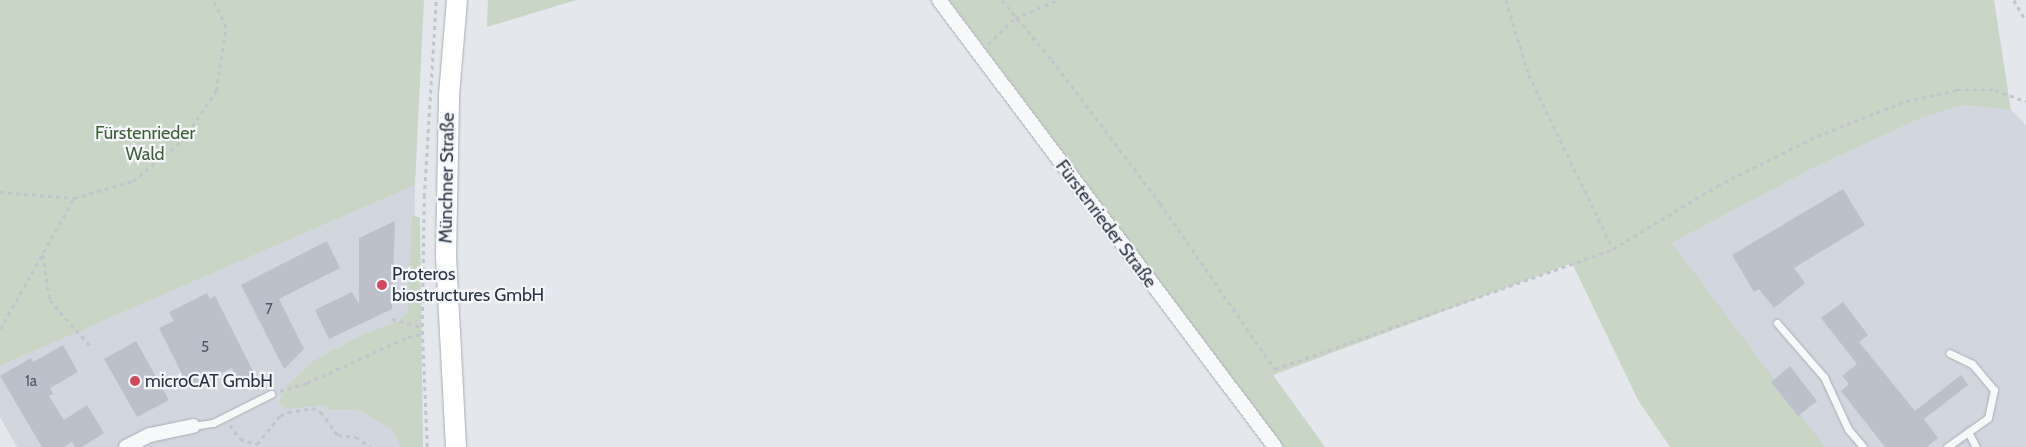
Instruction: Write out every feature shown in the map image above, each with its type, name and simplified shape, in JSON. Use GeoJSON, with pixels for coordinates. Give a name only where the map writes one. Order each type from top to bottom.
{"type":"FeatureCollection","features":[{"type":"Feature","properties":{"kind":"main road","name":"Münchner Straße"},"geometry":{"type":"LineString","coordinates":[[456,447],[446,256],[449,95],[457,0]]}},
{"type":"Feature","properties":{"kind":"street","name":"Fürstenrieder Straße"},"geometry":{"type":"LineString","coordinates":[[939,0],[1275,447]]}},
{"type":"Feature","properties":{"kind":"street"},"geometry":{"type":"LineString","coordinates":[[126,447],[150,435],[193,426]]}},
{"type":"Feature","properties":{"kind":"lane"},"geometry":{"type":"LineString","coordinates":[[1777,323],[1824,377],[1848,429],[1863,447]]}},
{"type":"Feature","properties":{"kind":"lane"},"geometry":{"type":"LineString","coordinates":[[1947,447],[1988,418],[1994,390],[1972,364],[1949,353]]}},
{"type":"Feature","properties":{"kind":"lane"},"geometry":{"type":"LineString","coordinates":[[193,426],[213,423],[271,394]]}},
{"type":"Feature","properties":{"kind":"lane"},"geometry":{"type":"LineString","coordinates":[[1968,432],[1976,447]]}},
{"type":"Feature","properties":{"kind":"path"},"geometry":{"type":"LineString","coordinates":[[0,192],[74,198],[133,181],[184,140],[202,116],[216,91],[226,27],[213,0]]}},
{"type":"Feature","properties":{"kind":"path"},"geometry":{"type":"LineString","coordinates":[[427,447],[422,334],[424,197],[436,0]]}},
{"type":"Feature","properties":{"kind":"path"},"geometry":{"type":"LineString","coordinates":[[1002,0],[1015,18],[1052,60],[1160,203],[1276,368],[1612,249],[1725,182],[1817,136],[1906,100],[1966,90],[1994,90],[2026,101]]}},
{"type":"Feature","properties":{"kind":"path"},"geometry":{"type":"LineString","coordinates":[[979,55],[1000,29],[1015,18],[1058,0]]}},
{"type":"Feature","properties":{"kind":"path"},"geometry":{"type":"LineString","coordinates":[[1506,0],[1529,75],[1612,249]]}},
{"type":"Feature","properties":{"kind":"path"},"geometry":{"type":"LineString","coordinates":[[2014,0],[2026,21]]}},
{"type":"Feature","properties":{"kind":"path"},"geometry":{"type":"LineString","coordinates":[[0,328],[74,198]]}},
{"type":"Feature","properties":{"kind":"path"},"geometry":{"type":"LineString","coordinates":[[43,254],[50,300],[92,348]]}},
{"type":"Feature","properties":{"kind":"path"},"geometry":{"type":"LineString","coordinates":[[392,319],[422,327]]}},
{"type":"Feature","properties":{"kind":"path"},"geometry":{"type":"LineString","coordinates":[[271,394],[307,383],[357,358],[422,334]]}},
{"type":"Feature","properties":{"kind":"path"},"geometry":{"type":"LineString","coordinates":[[226,417],[236,436],[257,444],[280,416],[288,412],[317,409],[338,435],[356,437],[371,447]]}},
{"type":"Feature","properties":{"kind":"shaded area"},"geometry":{"type":"Polygon","coordinates":[[[1963,105],[2011,110],[2026,125],[2026,447],[1758,447],[1644,258],[1811,169],[1921,118],[1963,105]]]}},
{"type":"Feature","properties":{"kind":"shaded area"},"geometry":{"type":"Polygon","coordinates":[[[415,185],[414,270],[423,447],[17,447],[0,417],[0,366],[415,185]]]}},
{"type":"Feature","properties":{"kind":"green space","name":"Fürstenrieder Wald"},"geometry":{"type":"Polygon","coordinates":[[[0,0],[424,0],[415,185],[0,366],[0,0]]]}},
{"type":"Feature","properties":{"kind":"green space"},"geometry":{"type":"Polygon","coordinates":[[[488,0],[576,0],[487,27],[488,0]]]}},
{"type":"Feature","properties":{"kind":"green space"},"geometry":{"type":"Polygon","coordinates":[[[949,0],[1994,0],[2011,110],[1963,105],[1921,118],[1811,169],[1672,243],[1825,447],[1670,447],[1638,400],[1572,263],[1273,375],[1325,447],[1284,447],[949,0]]]}},
{"type":"Feature","properties":{"kind":"green space"},"geometry":{"type":"Polygon","coordinates":[[[412,216],[420,217],[423,447],[401,447],[392,429],[359,410],[329,409],[325,405],[285,409],[279,402],[289,384],[313,361],[365,334],[399,321],[408,313],[412,216]]]}},
{"type":"Feature","properties":{"kind":"building"},"geometry":{"type":"Polygon","coordinates":[[[1843,189],[1865,225],[1794,268],[1805,283],[1774,308],[1759,289],[1754,292],[1732,255],[1843,189]]]}},
{"type":"Feature","properties":{"kind":"building"},"geometry":{"type":"Polygon","coordinates":[[[395,221],[392,309],[329,339],[315,310],[352,292],[359,304],[359,238],[395,221]]]}},
{"type":"Feature","properties":{"kind":"building"},"geometry":{"type":"Polygon","coordinates":[[[327,241],[340,268],[279,299],[304,349],[284,369],[241,285],[327,241]]]}},
{"type":"Feature","properties":{"kind":"building"},"geometry":{"type":"Polygon","coordinates":[[[207,293],[210,299],[215,296],[259,383],[244,391],[232,368],[189,388],[159,328],[174,321],[169,312],[207,293]]]}},
{"type":"Feature","properties":{"kind":"building"},"geometry":{"type":"Polygon","coordinates":[[[1843,302],[1868,335],[1859,342],[1915,411],[1961,375],[1968,385],[1924,419],[1938,438],[1927,447],[1885,447],[1841,391],[1849,384],[1842,376],[1857,364],[1821,318],[1843,302]]]}},
{"type":"Feature","properties":{"kind":"building"},"geometry":{"type":"Polygon","coordinates":[[[136,341],[169,400],[137,417],[104,359],[136,341]]]}},
{"type":"Feature","properties":{"kind":"building"},"geometry":{"type":"Polygon","coordinates":[[[63,345],[78,372],[50,388],[53,394],[49,396],[64,420],[87,405],[104,433],[82,447],[75,447],[72,442],[64,447],[42,447],[0,376],[31,358],[33,362],[63,345]]]}},
{"type":"Feature","properties":{"kind":"building"},"geometry":{"type":"Polygon","coordinates":[[[1790,366],[1817,401],[1798,416],[1771,382],[1790,366]]]}},
{"type":"Feature","properties":{"kind":"place","name":"Proteros biostructures GmbH"},"geometry":{"type":"Point","coordinates":[382,285]}},
{"type":"Feature","properties":{"kind":"place","name":"microCAT GmbH"},"geometry":{"type":"Point","coordinates":[135,381]}}]}
